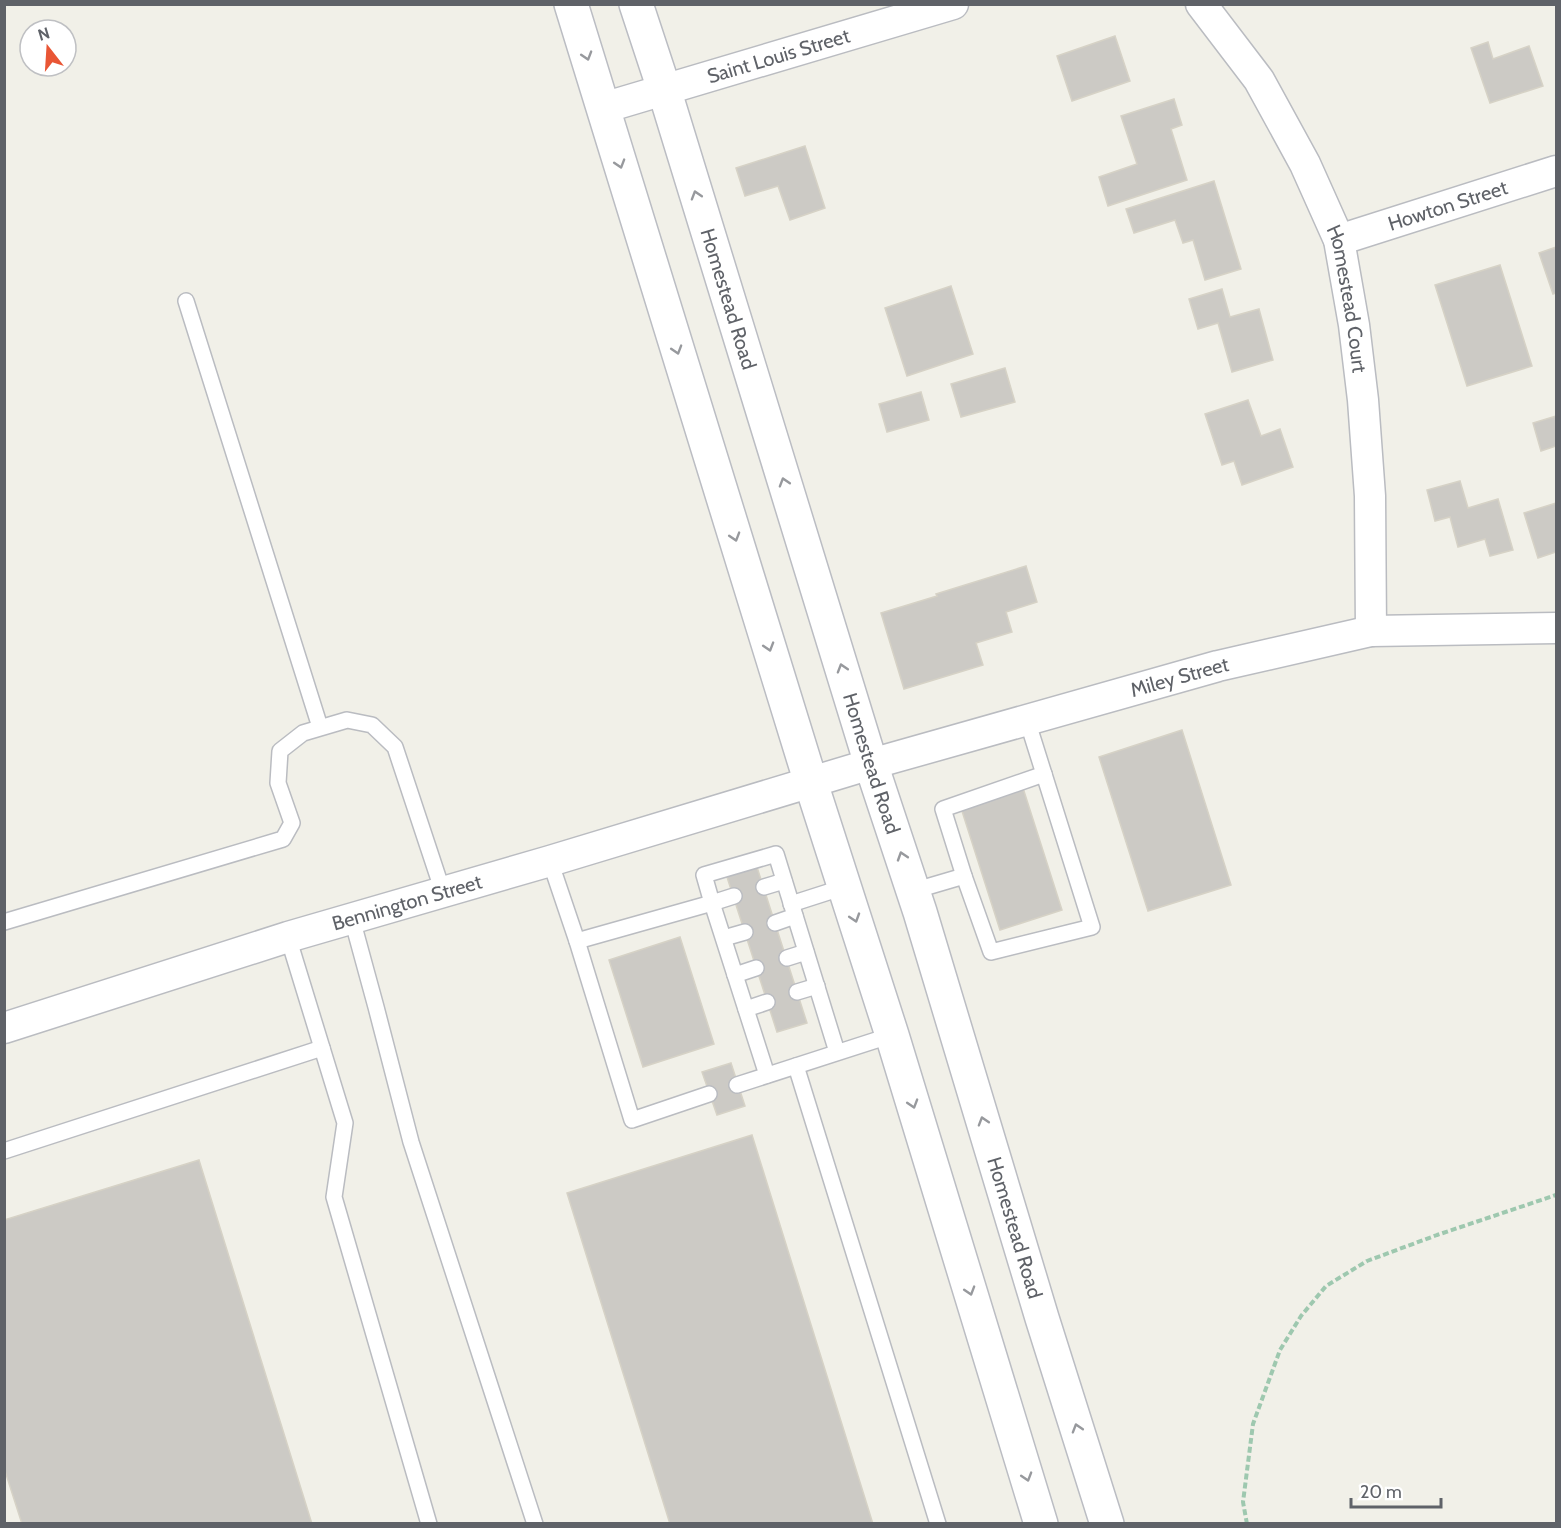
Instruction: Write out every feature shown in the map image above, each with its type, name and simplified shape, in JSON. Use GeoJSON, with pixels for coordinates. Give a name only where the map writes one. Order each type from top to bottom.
{"type":"FeatureCollection","features":[{"type":"Feature","properties":{"kind":"main road"},"geometry":{"type":"LineString","coordinates":[[571,4],[811,783],[892,1035],[1041,1524]]}},
{"type":"Feature","properties":{"kind":"main road","name":"Homestead Road"},"geometry":{"type":"LineString","coordinates":[[636,4],[871,764],[913,891],[1107,1524]]}},
{"type":"Feature","properties":{"kind":"street","name":"Saint Louis Street"},"geometry":{"type":"LineString","coordinates":[[603,108],[953,4]]}},
{"type":"Feature","properties":{"kind":"street","name":"Homestead Court"},"geometry":{"type":"LineString","coordinates":[[1201,4],[1259,80],[1305,164],[1340,240],[1363,400],[1370,496],[1371,632]]}},
{"type":"Feature","properties":{"kind":"street","name":"Howton Street"},"geometry":{"type":"LineString","coordinates":[[1340,240],[1557,171]]}},
{"type":"Feature","properties":{"kind":"street","name":"Miley Street"},"geometry":{"type":"LineString","coordinates":[[811,783],[1218,666],[1371,632],[1557,628]]}},
{"type":"Feature","properties":{"kind":"street","name":"Bennington Street"},"geometry":{"type":"LineString","coordinates":[[4,1028],[288,938],[811,783]]}},
{"type":"Feature","properties":{"kind":"lane"},"geometry":{"type":"LineString","coordinates":[[186,301],[320,727]]}},
{"type":"Feature","properties":{"kind":"lane"},"geometry":{"type":"LineString","coordinates":[[4,922],[284,839],[292,823],[278,783],[280,751],[303,733],[347,720],[372,725],[395,747],[443,892]]}},
{"type":"Feature","properties":{"kind":"lane"},"geometry":{"type":"LineString","coordinates":[[1027,720],[1044,774],[1092,927],[991,952],[943,809],[1044,774]]}},
{"type":"Feature","properties":{"kind":"lane"},"geometry":{"type":"LineString","coordinates":[[767,1075],[704,875],[776,854],[837,1052]]}},
{"type":"Feature","properties":{"kind":"lane"},"geometry":{"type":"LineString","coordinates":[[550,861],[632,1120],[709,1094]]}},
{"type":"Feature","properties":{"kind":"lane"},"geometry":{"type":"LineString","coordinates":[[913,891],[964,876]]}},
{"type":"Feature","properties":{"kind":"lane"},"geometry":{"type":"LineString","coordinates":[[764,887],[784,881]]}},
{"type":"Feature","properties":{"kind":"lane"},"geometry":{"type":"LineString","coordinates":[[775,923],[793,910],[844,887]]}},
{"type":"Feature","properties":{"kind":"lane"},"geometry":{"type":"LineString","coordinates":[[577,941],[734,896]]}},
{"type":"Feature","properties":{"kind":"lane"},"geometry":{"type":"LineString","coordinates":[[352,919],[411,1142],[535,1524]]}},
{"type":"Feature","properties":{"kind":"lane"},"geometry":{"type":"LineString","coordinates":[[724,938],[745,932]]}},
{"type":"Feature","properties":{"kind":"lane"},"geometry":{"type":"LineString","coordinates":[[288,938],[345,1123],[334,1197],[429,1524]]}},
{"type":"Feature","properties":{"kind":"lane"},"geometry":{"type":"LineString","coordinates":[[787,958],[806,952]]}},
{"type":"Feature","properties":{"kind":"lane"},"geometry":{"type":"LineString","coordinates":[[735,975],[756,968]]}},
{"type":"Feature","properties":{"kind":"lane"},"geometry":{"type":"LineString","coordinates":[[797,992],[817,986]]}},
{"type":"Feature","properties":{"kind":"lane"},"geometry":{"type":"LineString","coordinates":[[746,1009],[767,1002]]}},
{"type":"Feature","properties":{"kind":"lane"},"geometry":{"type":"LineString","coordinates":[[737,1084],[892,1035]]}},
{"type":"Feature","properties":{"kind":"lane"},"geometry":{"type":"LineString","coordinates":[[4,1151],[322,1048]]}},
{"type":"Feature","properties":{"kind":"lane"},"geometry":{"type":"LineString","coordinates":[[796,1066],[938,1524]]}},
{"type":"Feature","properties":{"kind":"path"},"geometry":{"type":"LineString","coordinates":[[1247,1524],[1243,1502],[1253,1424],[1280,1350],[1301,1316],[1326,1286],[1367,1261],[1557,1195]]}},
{"type":"Feature","properties":{"kind":"building"},"geometry":{"type":"Polygon","coordinates":[[[1115,36],[1130,81],[1072,101],[1057,56],[1115,36]]]}},
{"type":"Feature","properties":{"kind":"building"},"geometry":{"type":"Polygon","coordinates":[[[1488,42],[1493,59],[1529,46],[1543,86],[1490,103],[1471,48],[1488,42]]]}},
{"type":"Feature","properties":{"kind":"building"},"geometry":{"type":"Polygon","coordinates":[[[1174,99],[1182,125],[1171,129],[1187,180],[1108,206],[1099,177],[1137,164],[1121,116],[1174,99]]]}},
{"type":"Feature","properties":{"kind":"building"},"geometry":{"type":"Polygon","coordinates":[[[805,146],[825,208],[790,220],[778,186],[745,196],[736,168],[805,146]]]}},
{"type":"Feature","properties":{"kind":"building"},"geometry":{"type":"Polygon","coordinates":[[[1214,181],[1241,269],[1205,280],[1193,240],[1183,243],[1175,220],[1134,233],[1126,209],[1214,181]]]}},
{"type":"Feature","properties":{"kind":"building"},"geometry":{"type":"Polygon","coordinates":[[[1556,247],[1556,293],[1553,294],[1539,253],[1556,247]]]}},
{"type":"Feature","properties":{"kind":"building"},"geometry":{"type":"Polygon","coordinates":[[[1500,265],[1532,366],[1467,386],[1435,285],[1500,265]]]}},
{"type":"Feature","properties":{"kind":"building"},"geometry":{"type":"Polygon","coordinates":[[[951,286],[973,354],[907,376],[885,308],[951,286]]]}},
{"type":"Feature","properties":{"kind":"building"},"geometry":{"type":"Polygon","coordinates":[[[1222,289],[1230,317],[1259,309],[1273,360],[1232,372],[1218,323],[1198,329],[1189,299],[1222,289]]]}},
{"type":"Feature","properties":{"kind":"building"},"geometry":{"type":"Polygon","coordinates":[[[1005,368],[1015,402],[961,417],[951,384],[1005,368]]]}},
{"type":"Feature","properties":{"kind":"building"},"geometry":{"type":"Polygon","coordinates":[[[921,392],[929,420],[887,432],[879,404],[921,392]]]}},
{"type":"Feature","properties":{"kind":"building"},"geometry":{"type":"Polygon","coordinates":[[[1248,400],[1261,436],[1280,429],[1293,467],[1242,485],[1234,461],[1222,465],[1205,414],[1248,400]]]}},
{"type":"Feature","properties":{"kind":"building"},"geometry":{"type":"Polygon","coordinates":[[[1556,416],[1556,446],[1541,451],[1533,423],[1556,416]]]}},
{"type":"Feature","properties":{"kind":"building"},"geometry":{"type":"Polygon","coordinates":[[[1460,481],[1468,508],[1498,499],[1513,550],[1490,556],[1485,539],[1458,547],[1450,517],[1435,521],[1427,490],[1460,481]]]}},
{"type":"Feature","properties":{"kind":"building"},"geometry":{"type":"Polygon","coordinates":[[[1556,503],[1556,552],[1538,558],[1524,513],[1556,503]]]}},
{"type":"Feature","properties":{"kind":"building"},"geometry":{"type":"Polygon","coordinates":[[[1026,566],[1037,602],[1006,612],[1012,632],[976,643],[983,665],[904,689],[881,613],[1026,566]]]}},
{"type":"Feature","properties":{"kind":"building"},"geometry":{"type":"Polygon","coordinates":[[[1182,730],[1231,885],[1148,911],[1099,757],[1182,730]]]}},
{"type":"Feature","properties":{"kind":"building"},"geometry":{"type":"Polygon","coordinates":[[[1023,788],[1062,910],[1000,930],[961,808],[1023,788]]]}},
{"type":"Feature","properties":{"kind":"building"},"geometry":{"type":"Polygon","coordinates":[[[756,864],[807,1023],[777,1032],[726,874],[756,864]]]}},
{"type":"Feature","properties":{"kind":"building"},"geometry":{"type":"Polygon","coordinates":[[[680,937],[714,1044],[643,1067],[609,960],[680,937]]]}},
{"type":"Feature","properties":{"kind":"building"},"geometry":{"type":"Polygon","coordinates":[[[731,1063],[745,1106],[717,1115],[702,1072],[731,1063]]]}},
{"type":"Feature","properties":{"kind":"building"},"geometry":{"type":"Polygon","coordinates":[[[752,1135],[873,1524],[670,1524],[567,1193],[752,1135]]]}},
{"type":"Feature","properties":{"kind":"building"},"geometry":{"type":"Polygon","coordinates":[[[199,1160],[312,1524],[22,1524],[4,1468],[4,1220],[199,1160]]]}}]}
